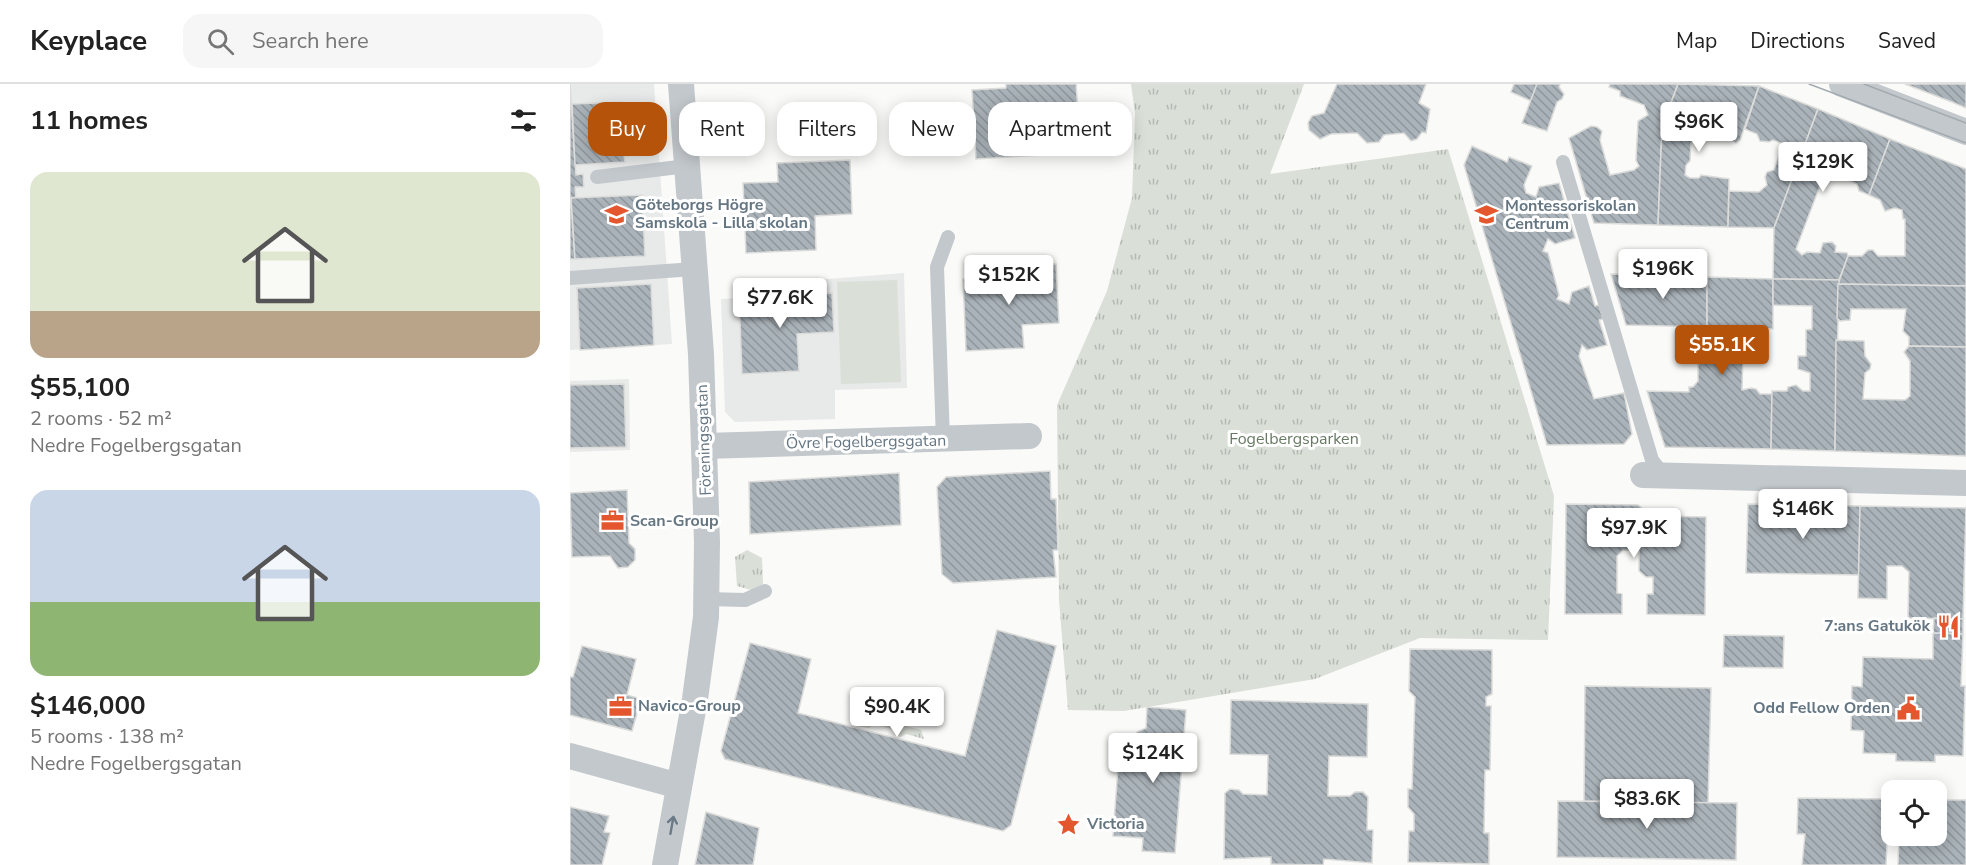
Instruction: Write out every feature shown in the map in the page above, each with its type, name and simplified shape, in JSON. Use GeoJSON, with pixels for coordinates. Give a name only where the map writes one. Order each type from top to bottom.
{"type":"FeatureCollection","features":[{"type":"Feature","properties":{"kind":"street","name":"Föreningsgatan"},"geometry":{"type":"LineString","coordinates":[[665,865],[695,699],[706,599],[704,446],[681,84]]}},
{"type":"Feature","properties":{"kind":"street"},"geometry":{"type":"LineString","coordinates":[[1842,84],[1966,132]]}},
{"type":"Feature","properties":{"kind":"street","name":"Övre Fogelbergsgatan"},"geometry":{"type":"LineString","coordinates":[[704,446],[1029,436]]}},
{"type":"Feature","properties":{"kind":"street"},"geometry":{"type":"LineString","coordinates":[[1654,475],[1966,483]]}},
{"type":"Feature","properties":{"kind":"street"},"geometry":{"type":"LineString","coordinates":[[570,756],[679,786]]}},
{"type":"Feature","properties":{"kind":"lane"},"geometry":{"type":"LineString","coordinates":[[1563,162],[1652,460],[1654,475]]}},
{"type":"Feature","properties":{"kind":"lane"},"geometry":{"type":"LineString","coordinates":[[597,177],[687,166]]}},
{"type":"Feature","properties":{"kind":"lane"},"geometry":{"type":"LineString","coordinates":[[943,440],[937,267],[948,237]]}},
{"type":"Feature","properties":{"kind":"lane"},"geometry":{"type":"LineString","coordinates":[[570,278],[694,269]]}},
{"type":"Feature","properties":{"kind":"lane"},"geometry":{"type":"LineString","coordinates":[[706,599],[745,600],[765,591]]}},
{"type":"Feature","properties":{"kind":"shaded area","name":"Göteborgs Högre Samskola - Lilla skolan"},"geometry":{"type":"Polygon","coordinates":[[[570,84],[654,84],[655,102],[588,102],[588,156],[659,156],[672,344],[570,350],[570,84]]]}},
{"type":"Feature","properties":{"kind":"shaded area"},"geometry":{"type":"Polygon","coordinates":[[[904,273],[907,388],[835,390],[835,419],[735,422],[725,412],[721,299],[816,294],[815,280],[904,273]]]}},
{"type":"Feature","properties":{"kind":"shaded area"},"geometry":{"type":"Polygon","coordinates":[[[629,379],[630,450],[570,452],[570,381],[629,379]]]}},
{"type":"Feature","properties":{"kind":"green space","name":"Fogelbergsparken"},"geometry":{"type":"Polygon","coordinates":[[[1131,84],[1304,84],[1270,174],[1448,149],[1554,496],[1548,640],[1420,638],[1315,679],[1124,711],[1068,710],[1059,600],[1057,405],[1107,291],[1132,198],[1135,113],[1131,84]]]}},
{"type":"Feature","properties":{"kind":"green space"},"geometry":{"type":"Polygon","coordinates":[[[897,280],[901,382],[841,384],[837,282],[897,280]]]}},
{"type":"Feature","properties":{"kind":"green space"},"geometry":{"type":"Polygon","coordinates":[[[747,550],[762,558],[763,584],[751,590],[737,586],[735,557],[747,550]]]}},
{"type":"Feature","properties":{"kind":"green space"},"geometry":{"type":"Polygon","coordinates":[[[857,712],[921,730],[924,739],[906,734],[900,737],[895,735],[895,730],[874,724],[869,728],[856,726],[856,723],[849,719],[857,712]]]}},
{"type":"Feature","properties":{"kind":"building"},"geometry":{"type":"Polygon","coordinates":[[[570,84],[576,175],[583,174],[584,187],[575,187],[576,197],[571,198],[575,259],[570,259],[570,84]]]}},
{"type":"Feature","properties":{"kind":"building"},"geometry":{"type":"Polygon","coordinates":[[[1006,84],[1076,84],[1077,102],[988,102],[988,156],[1026,156],[976,159],[976,102],[973,102],[972,90],[1006,88],[1006,84]]]}},
{"type":"Feature","properties":{"kind":"building"},"geometry":{"type":"Polygon","coordinates":[[[1337,84],[1426,84],[1419,103],[1430,109],[1426,133],[1422,132],[1417,139],[1411,141],[1404,133],[1384,135],[1379,142],[1367,143],[1357,133],[1331,134],[1320,139],[1309,130],[1308,123],[1312,116],[1324,113],[1337,84]]]}},
{"type":"Feature","properties":{"kind":"building"},"geometry":{"type":"Polygon","coordinates":[[[1514,84],[1537,84],[1531,101],[1511,92],[1514,84]]]}},
{"type":"Feature","properties":{"kind":"building"},"geometry":{"type":"Polygon","coordinates":[[[1537,84],[1560,84],[1559,87],[1564,94],[1557,102],[1547,131],[1522,123],[1537,84]]]}},
{"type":"Feature","properties":{"kind":"building"},"geometry":{"type":"Polygon","coordinates":[[[1610,84],[1678,84],[1662,127],[1658,225],[1594,223],[1569,138],[1591,126],[1597,127],[1602,131],[1600,140],[1610,175],[1634,170],[1639,166],[1636,160],[1638,121],[1648,115],[1644,105],[1620,96],[1620,91],[1609,87],[1610,84]]]}},
{"type":"Feature","properties":{"kind":"building"},"geometry":{"type":"Polygon","coordinates":[[[1678,84],[1759,86],[1740,140],[1736,143],[1730,140],[1728,131],[1695,119],[1692,126],[1690,161],[1686,165],[1685,175],[1690,178],[1699,178],[1701,175],[1729,179],[1728,227],[1658,225],[1662,127],[1678,84]]]}},
{"type":"Feature","properties":{"kind":"building"},"geometry":{"type":"Polygon","coordinates":[[[1905,84],[1966,84],[1966,108],[1952,102],[1905,84]]]}},
{"type":"Feature","properties":{"kind":"building"},"geometry":{"type":"Polygon","coordinates":[[[1759,86],[1818,109],[1774,228],[1728,227],[1729,191],[1759,192],[1767,185],[1765,177],[1767,172],[1774,170],[1783,144],[1773,140],[1760,141],[1757,134],[1745,129],[1759,86]]]}},
{"type":"Feature","properties":{"kind":"building"},"geometry":{"type":"Polygon","coordinates":[[[588,103],[588,156],[624,156],[625,162],[575,165],[572,104],[588,103]]]}},
{"type":"Feature","properties":{"kind":"building"},"geometry":{"type":"Polygon","coordinates":[[[1818,109],[1890,139],[1869,195],[1859,191],[1857,184],[1826,170],[1796,249],[1802,255],[1807,252],[1820,253],[1823,243],[1832,242],[1836,246],[1835,252],[1847,253],[1848,256],[1839,280],[1773,279],[1774,228],[1818,109]]]}},
{"type":"Feature","properties":{"kind":"building"},"geometry":{"type":"Polygon","coordinates":[[[1890,139],[1966,169],[1966,286],[1838,284],[1848,256],[1862,256],[1868,250],[1873,250],[1878,256],[1905,256],[1905,219],[1903,219],[1902,210],[1895,208],[1885,211],[1880,200],[1869,195],[1890,139]]]}},
{"type":"Feature","properties":{"kind":"building"},"geometry":{"type":"Polygon","coordinates":[[[1472,146],[1507,162],[1509,157],[1532,166],[1524,185],[1526,193],[1536,197],[1539,187],[1559,183],[1575,238],[1555,244],[1548,239],[1543,251],[1548,253],[1559,295],[1557,299],[1569,304],[1572,292],[1589,286],[1595,306],[1599,305],[1603,319],[1599,320],[1607,345],[1587,350],[1582,345],[1579,356],[1594,399],[1624,393],[1632,434],[1624,444],[1547,445],[1464,165],[1472,146]]]}},
{"type":"Feature","properties":{"kind":"building"},"geometry":{"type":"Polygon","coordinates":[[[850,160],[852,214],[815,216],[816,250],[746,253],[743,183],[778,182],[777,163],[850,160]]]}},
{"type":"Feature","properties":{"kind":"building"},"geometry":{"type":"Polygon","coordinates":[[[642,195],[645,256],[575,259],[571,198],[642,195]]]}},
{"type":"Feature","properties":{"kind":"building"},"geometry":{"type":"Polygon","coordinates":[[[1056,264],[1059,323],[1022,325],[1024,348],[966,351],[963,279],[1001,277],[1000,266],[1056,264]]]}},
{"type":"Feature","properties":{"kind":"building"},"geometry":{"type":"Polygon","coordinates":[[[1611,274],[1707,277],[1707,327],[1626,325],[1611,274]]]}},
{"type":"Feature","properties":{"kind":"building"},"geometry":{"type":"Polygon","coordinates":[[[1707,277],[1773,279],[1773,329],[1736,327],[1736,352],[1743,353],[1742,390],[1751,388],[1756,389],[1760,394],[1772,394],[1771,449],[1665,447],[1647,391],[1689,392],[1689,387],[1693,387],[1698,381],[1698,342],[1689,335],[1690,327],[1707,327],[1707,277]]]}},
{"type":"Feature","properties":{"kind":"building"},"geometry":{"type":"Polygon","coordinates":[[[1773,279],[1839,280],[1835,451],[1771,449],[1772,391],[1787,391],[1788,387],[1796,385],[1803,391],[1810,391],[1810,373],[1798,369],[1798,356],[1806,356],[1806,330],[1812,329],[1812,306],[1773,305],[1773,279]]]}},
{"type":"Feature","properties":{"kind":"building"},"geometry":{"type":"Polygon","coordinates":[[[651,284],[654,345],[580,350],[577,288],[651,284]]]}},
{"type":"Feature","properties":{"kind":"building"},"geometry":{"type":"Polygon","coordinates":[[[1838,284],[1966,286],[1966,347],[1909,346],[1909,337],[1903,331],[1906,309],[1851,309],[1850,320],[1840,321],[1837,318],[1838,284]]]}},
{"type":"Feature","properties":{"kind":"building"},"geometry":{"type":"Polygon","coordinates":[[[832,293],[834,332],[797,334],[799,371],[742,374],[739,297],[832,293]]]}},
{"type":"Feature","properties":{"kind":"building"},"geometry":{"type":"Polygon","coordinates":[[[1836,340],[1864,341],[1865,356],[1871,364],[1870,369],[1865,373],[1863,399],[1905,400],[1910,396],[1910,361],[1904,352],[1909,346],[1966,347],[1966,456],[1835,451],[1836,340]]]}},
{"type":"Feature","properties":{"kind":"building"},"geometry":{"type":"Polygon","coordinates":[[[624,384],[626,447],[570,448],[570,385],[624,384]]]}},
{"type":"Feature","properties":{"kind":"building"},"geometry":{"type":"Polygon","coordinates":[[[1050,471],[1051,499],[1056,499],[1058,550],[1053,550],[1056,577],[953,583],[942,574],[937,487],[946,477],[1050,471]]]}},
{"type":"Feature","properties":{"kind":"building"},"geometry":{"type":"Polygon","coordinates":[[[899,473],[901,525],[750,534],[749,482],[899,473]]]}},
{"type":"Feature","properties":{"kind":"building"},"geometry":{"type":"Polygon","coordinates":[[[627,490],[629,543],[635,549],[635,560],[628,567],[618,568],[610,556],[572,557],[570,493],[627,490]]]}},
{"type":"Feature","properties":{"kind":"building"},"geometry":{"type":"Polygon","coordinates":[[[1566,504],[1638,505],[1651,516],[1706,517],[1705,615],[1647,614],[1647,594],[1653,594],[1653,577],[1646,577],[1639,571],[1639,551],[1623,550],[1617,556],[1617,593],[1622,594],[1622,614],[1565,614],[1566,504]]]}},
{"type":"Feature","properties":{"kind":"building"},"geometry":{"type":"Polygon","coordinates":[[[1748,504],[1860,506],[1859,575],[1746,573],[1748,504]]]}},
{"type":"Feature","properties":{"kind":"building"},"geometry":{"type":"Polygon","coordinates":[[[1860,506],[1966,508],[1963,619],[1908,618],[1909,572],[1902,566],[1887,566],[1887,599],[1858,598],[1860,506]]]}},
{"type":"Feature","properties":{"kind":"building","name":"7:ans Gatukök"},"geometry":{"type":"Polygon","coordinates":[[[1934,618],[1963,619],[1963,634],[1933,633],[1934,618]]]}},
{"type":"Feature","properties":{"kind":"building"},"geometry":{"type":"Polygon","coordinates":[[[997,630],[1056,646],[1011,825],[1003,831],[725,759],[721,751],[750,643],[811,659],[798,713],[965,756],[997,630]]]}},
{"type":"Feature","properties":{"kind":"building","name":"Odd Fellow Orden"},"geometry":{"type":"Polygon","coordinates":[[[1933,633],[1963,634],[1961,686],[1965,686],[1963,756],[1935,755],[1935,762],[1896,761],[1896,754],[1863,753],[1864,731],[1851,730],[1852,686],[1862,687],[1863,657],[1933,659],[1933,633]]]}},
{"type":"Feature","properties":{"kind":"building"},"geometry":{"type":"Polygon","coordinates":[[[1724,635],[1784,636],[1783,668],[1723,667],[1724,635]]]}},
{"type":"Feature","properties":{"kind":"building"},"geometry":{"type":"Polygon","coordinates":[[[582,646],[636,659],[627,695],[641,699],[632,731],[570,715],[570,677],[573,677],[582,646]]]}},
{"type":"Feature","properties":{"kind":"building"},"geometry":{"type":"Polygon","coordinates":[[[1410,649],[1492,650],[1492,694],[1486,697],[1486,706],[1491,706],[1490,770],[1485,770],[1484,833],[1489,833],[1489,864],[1408,862],[1409,831],[1414,831],[1414,814],[1408,807],[1408,789],[1412,789],[1415,697],[1409,691],[1410,649]]]}},
{"type":"Feature","properties":{"kind":"building"},"geometry":{"type":"Polygon","coordinates":[[[1585,686],[1711,688],[1708,803],[1584,801],[1585,686]]]}},
{"type":"Feature","properties":{"kind":"building"},"geometry":{"type":"Polygon","coordinates":[[[1231,700],[1368,704],[1367,757],[1329,756],[1328,796],[1350,796],[1355,792],[1363,792],[1368,797],[1367,830],[1373,830],[1372,863],[1324,859],[1323,865],[1271,864],[1271,857],[1224,859],[1225,793],[1230,789],[1239,790],[1243,794],[1267,795],[1268,755],[1230,754],[1231,700]]]}},
{"type":"Feature","properties":{"kind":"building"},"geometry":{"type":"Polygon","coordinates":[[[1147,707],[1186,710],[1175,853],[1142,851],[1143,838],[1113,836],[1118,767],[1143,769],[1144,746],[1137,741],[1137,732],[1146,728],[1147,707]]]}},
{"type":"Feature","properties":{"kind":"building"},"geometry":{"type":"Polygon","coordinates":[[[1798,798],[1881,799],[1881,846],[1887,846],[1886,865],[1802,865],[1805,834],[1797,834],[1798,798]]]}},
{"type":"Feature","properties":{"kind":"building"},"geometry":{"type":"Polygon","coordinates":[[[1947,800],[1966,800],[1966,865],[1898,865],[1899,846],[1947,846],[1947,800]]]}},
{"type":"Feature","properties":{"kind":"building"},"geometry":{"type":"Polygon","coordinates":[[[1558,801],[1737,803],[1736,860],[1557,857],[1558,801]]]}},
{"type":"Feature","properties":{"kind":"building"},"geometry":{"type":"Polygon","coordinates":[[[570,807],[609,816],[604,832],[610,833],[602,865],[570,865],[570,807]]]}},
{"type":"Feature","properties":{"kind":"building"},"geometry":{"type":"Polygon","coordinates":[[[706,812],[759,828],[753,865],[695,865],[706,812]]]}},
{"type":"Feature","properties":{"kind":"tram line"},"geometry":{"type":"LineString","coordinates":[[1809,84],[1966,143]]}},
{"type":"Feature","properties":{"kind":"tram line"},"geometry":{"type":"LineString","coordinates":[[1864,84],[1966,123]]}},
{"type":"Feature","properties":{"kind":"place","name":"Göteborgs Högre Samskola - Lilla skolan"},"geometry":{"type":"Point","coordinates":[617,214]}},
{"type":"Feature","properties":{"kind":"place","name":"Montessoriskolan Centrum"},"geometry":{"type":"Point","coordinates":[1487,215]}},
{"type":"Feature","properties":{"kind":"place","name":"Scan-Group"},"geometry":{"type":"Point","coordinates":[612,521]}},
{"type":"Feature","properties":{"kind":"place","name":"7:ans Gatukök"},"geometry":{"type":"Point","coordinates":[1948,626]}},
{"type":"Feature","properties":{"kind":"place","name":"Navico-Group"},"geometry":{"type":"Point","coordinates":[620,706]}},
{"type":"Feature","properties":{"kind":"place","name":"Odd Fellow Orden"},"geometry":{"type":"Point","coordinates":[1908,708]}},
{"type":"Feature","properties":{"kind":"place","name":"Victoria"},"geometry":{"type":"Point","coordinates":[1069,824]}}]}
